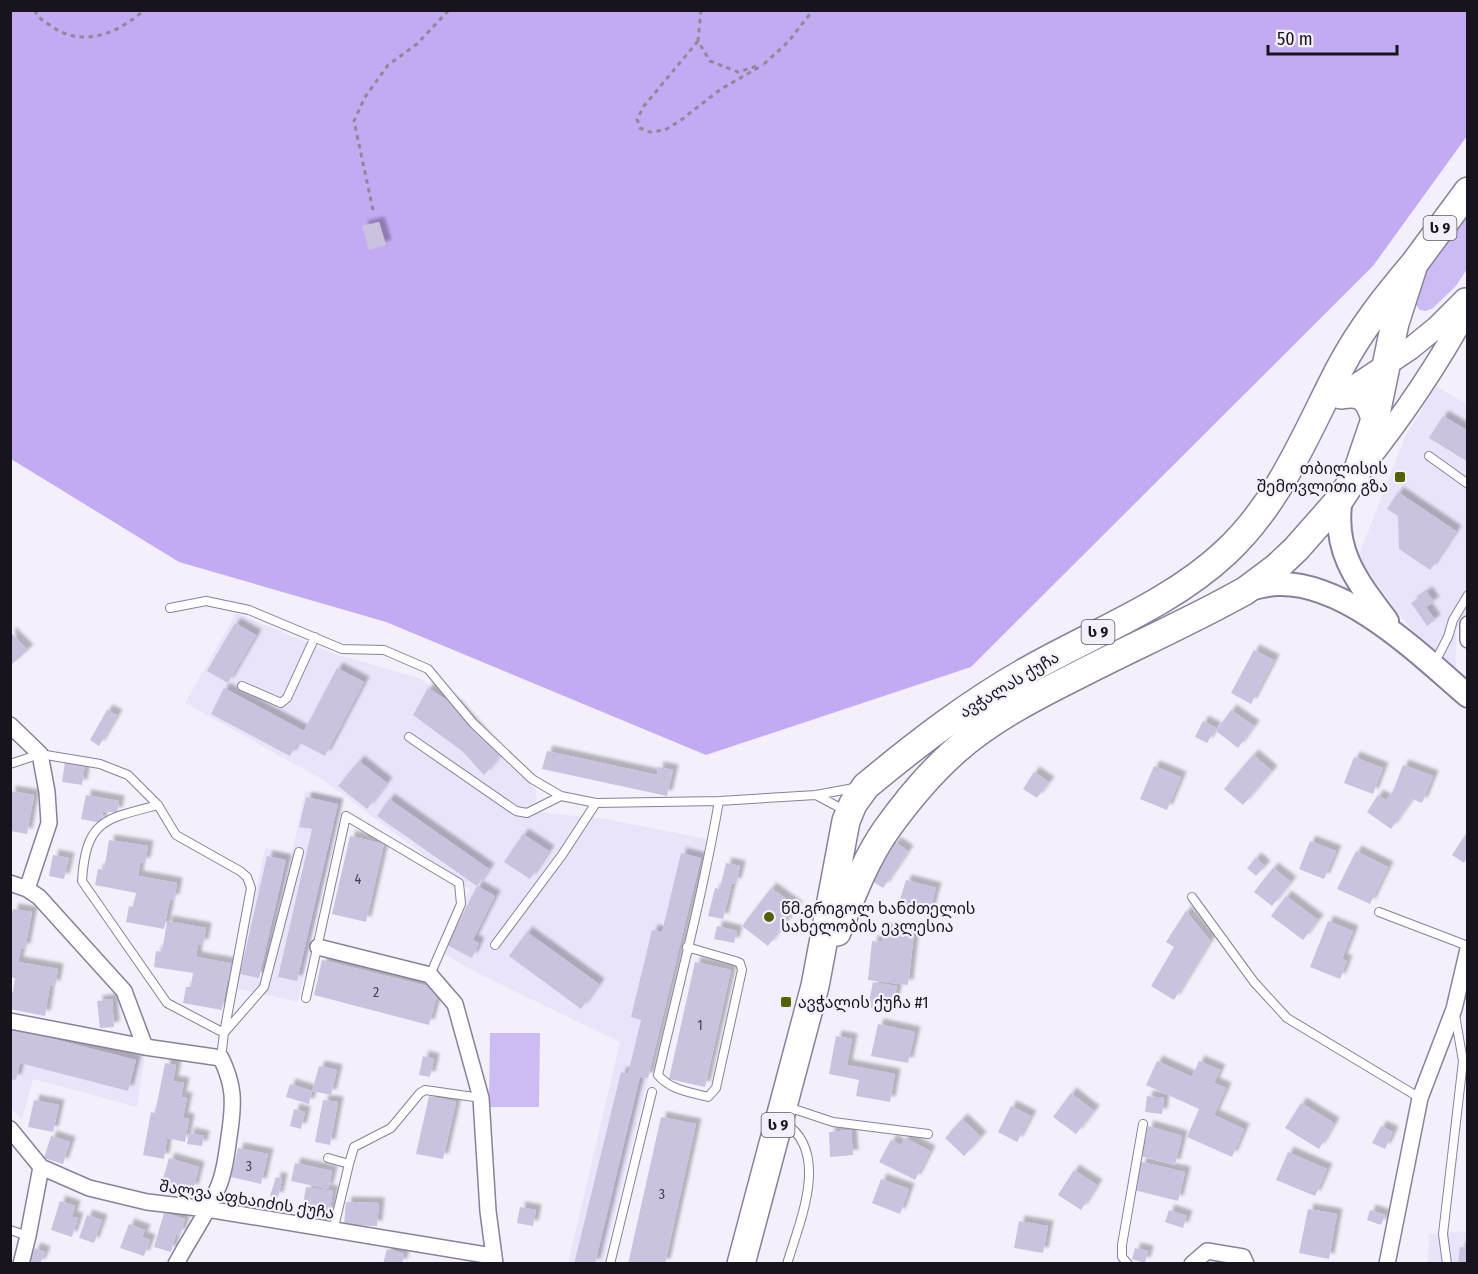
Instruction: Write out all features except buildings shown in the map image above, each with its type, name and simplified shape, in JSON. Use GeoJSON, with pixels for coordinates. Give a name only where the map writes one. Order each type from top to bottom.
{"type":"FeatureCollection","features":[{"type":"Feature","properties":{"kind":"highway","name":"ს 9"},"geometry":{"type":"LineString","coordinates":[[1356,475],[1375,419],[1395,323],[1414,264],[1467,191]]}},
{"type":"Feature","properties":{"kind":"highway","name":"ავჭალას ქუჩა"},"geometry":{"type":"LineString","coordinates":[[741,1263],[815,986],[849,813],[858,795],[939,727],[1029,669],[1152,605],[1204,572],[1234,545],[1265,507],[1315,421],[1356,341],[1385,298],[1414,264]]}},
{"type":"Feature","properties":{"kind":"highway"},"geometry":{"type":"LineString","coordinates":[[1341,395],[1352,393],[1360,395],[1371,406],[1375,419]]}},
{"type":"Feature","properties":{"kind":"highway","name":"ავჭალას ქუჩა"},"geometry":{"type":"LineString","coordinates":[[815,986],[850,899],[876,847],[886,830],[938,766],[996,721],[1043,693],[1245,591],[1277,567],[1296,549],[1341,498],[1356,475]]}},
{"type":"Feature","properties":{"kind":"highway"},"geometry":{"type":"LineString","coordinates":[[849,813],[854,821],[866,830],[886,830]]}},
{"type":"Feature","properties":{"kind":"main road"},"geometry":{"type":"LineString","coordinates":[[1404,297],[1406,314],[1413,322],[1423,328],[1437,327]]}},
{"type":"Feature","properties":{"kind":"main road"},"geometry":{"type":"LineString","coordinates":[[1315,421],[1341,395],[1437,327],[1467,297]]}},
{"type":"Feature","properties":{"kind":"main road"},"geometry":{"type":"LineString","coordinates":[[1356,475],[1392,429],[1444,352],[1467,309]]}},
{"type":"Feature","properties":{"kind":"main road"},"geometry":{"type":"LineString","coordinates":[[1341,498],[1338,513],[1339,528],[1345,556],[1360,585],[1399,636]]}},
{"type":"Feature","properties":{"kind":"main road"},"geometry":{"type":"LineString","coordinates":[[1245,591],[1278,584],[1294,585],[1330,595],[1353,605],[1399,636],[1467,696]]}},
{"type":"Feature","properties":{"kind":"street"},"geometry":{"type":"LineString","coordinates":[[1467,624],[1467,640]]}},
{"type":"Feature","properties":{"kind":"street"},"geometry":{"type":"LineString","coordinates":[[10,725],[40,754],[47,792],[49,823],[27,889]]}},
{"type":"Feature","properties":{"kind":"street"},"geometry":{"type":"LineString","coordinates":[[10,883],[27,889],[39,897],[124,991],[145,1047]]}},
{"type":"Feature","properties":{"kind":"street"},"geometry":{"type":"LineString","coordinates":[[318,947],[430,975],[455,1004],[481,1098],[494,1260]]}},
{"type":"Feature","properties":{"kind":"street"},"geometry":{"type":"LineString","coordinates":[[1388,1263],[1420,1098],[1454,1009],[1467,947]]}},
{"type":"Feature","properties":{"kind":"street"},"geometry":{"type":"LineString","coordinates":[[10,1021],[145,1047],[221,1058],[230,1076],[234,1100],[226,1163],[219,1185],[176,1263]]}},
{"type":"Feature","properties":{"kind":"street","name":"შალვა აფხაიძის ქუჩა"},"geometry":{"type":"LineString","coordinates":[[10,1129],[41,1167],[88,1188],[147,1202],[207,1209],[494,1260]]}},
{"type":"Feature","properties":{"kind":"street"},"geometry":{"type":"LineString","coordinates":[[21,1263],[41,1167]]}},
{"type":"Feature","properties":{"kind":"street"},"geometry":{"type":"LineString","coordinates":[[1192,1263],[1207,1251],[1243,1257],[1246,1263]]}},
{"type":"Feature","properties":{"kind":"lane"},"geometry":{"type":"LineString","coordinates":[[1430,456],[1467,484]]}},
{"type":"Feature","properties":{"kind":"lane"},"geometry":{"type":"LineString","coordinates":[[1433,666],[1448,637],[1453,620],[1467,595]]}},
{"type":"Feature","properties":{"kind":"lane"},"geometry":{"type":"LineString","coordinates":[[170,608],[206,601],[249,610],[342,648],[384,650],[428,669],[473,723],[532,779],[561,796],[596,803],[719,801],[816,795],[866,786]]}},
{"type":"Feature","properties":{"kind":"lane"},"geometry":{"type":"LineString","coordinates":[[242,686],[281,703],[287,698],[315,637]]}},
{"type":"Feature","properties":{"kind":"lane"},"geometry":{"type":"LineString","coordinates":[[409,737],[516,811],[527,813],[561,796]]}},
{"type":"Feature","properties":{"kind":"lane"},"geometry":{"type":"LineString","coordinates":[[10,764],[40,754],[100,764],[128,775],[158,805],[176,835],[247,877],[251,888],[221,1058]]}},
{"type":"Feature","properties":{"kind":"lane"},"geometry":{"type":"LineString","coordinates":[[816,795],[849,813]]}},
{"type":"Feature","properties":{"kind":"lane"},"geometry":{"type":"LineString","coordinates":[[687,947],[740,963],[742,970],[716,1089],[708,1097],[674,1088],[665,1084],[658,1075],[687,947],[711,850],[719,801]]}},
{"type":"Feature","properties":{"kind":"lane"},"geometry":{"type":"LineString","coordinates":[[495,945],[562,855],[596,803]]}},
{"type":"Feature","properties":{"kind":"lane"},"geometry":{"type":"LineString","coordinates":[[158,805],[118,815],[100,825],[91,836],[84,857],[82,881],[167,1003],[224,1033]]}},
{"type":"Feature","properties":{"kind":"lane"},"geometry":{"type":"LineString","coordinates":[[306,998],[346,816],[459,883],[460,904],[430,975]]}},
{"type":"Feature","properties":{"kind":"lane"},"geometry":{"type":"LineString","coordinates":[[224,1033],[264,987],[299,852]]}},
{"type":"Feature","properties":{"kind":"lane"},"geometry":{"type":"LineString","coordinates":[[1192,897],[1254,982],[1287,1018],[1420,1098]]}},
{"type":"Feature","properties":{"kind":"lane"},"geometry":{"type":"LineString","coordinates":[[1379,912],[1467,947]]}},
{"type":"Feature","properties":{"kind":"lane"},"geometry":{"type":"LineString","coordinates":[[1447,1263],[1443,1234],[1463,1061],[1454,1009]]}},
{"type":"Feature","properties":{"kind":"lane"},"geometry":{"type":"LineString","coordinates":[[333,1231],[354,1147],[391,1128],[425,1090],[481,1098]]}},
{"type":"Feature","properties":{"kind":"lane"},"geometry":{"type":"LineString","coordinates":[[610,1263],[652,1092]]}},
{"type":"Feature","properties":{"kind":"lane"},"geometry":{"type":"LineString","coordinates":[[782,1112],[833,1122],[928,1134]]}},
{"type":"Feature","properties":{"kind":"lane"},"geometry":{"type":"LineString","coordinates":[[782,1112],[808,1152],[810,1163],[805,1202],[787,1263]]}},
{"type":"Feature","properties":{"kind":"lane"},"geometry":{"type":"LineString","coordinates":[[1128,1263],[1122,1257],[1122,1245],[1143,1124]]}},
{"type":"Feature","properties":{"kind":"lane"},"geometry":{"type":"LineString","coordinates":[[328,1158],[349,1164]]}},
{"type":"Feature","properties":{"kind":"lane"},"geometry":{"type":"LineString","coordinates":[[10,1230],[28,1236]]}},
{"type":"Feature","properties":{"kind":"path"},"geometry":{"type":"LineString","coordinates":[[35,10],[36,16],[61,33],[91,38],[115,32],[144,10]]}},
{"type":"Feature","properties":{"kind":"path"},"geometry":{"type":"LineString","coordinates":[[373,210],[354,121],[365,98],[388,65],[417,44],[449,10]]}},
{"type":"Feature","properties":{"kind":"path"},"geometry":{"type":"LineString","coordinates":[[701,10],[698,41],[644,106],[637,119],[640,128],[650,132],[659,132],[681,120],[722,89],[763,64],[788,42],[813,10]]}},
{"type":"Feature","properties":{"kind":"path"},"geometry":{"type":"LineString","coordinates":[[698,41],[710,61],[738,72],[763,64]]}},
{"type":"Feature","properties":{"kind":"shaded area"},"geometry":{"type":"Polygon","coordinates":[[[10,11],[1467,11],[1467,136],[1373,266],[971,667],[706,755],[386,622],[179,562],[11,459],[10,11]]]}},
{"type":"Feature","properties":{"kind":"shaded area"},"geometry":{"type":"Polygon","coordinates":[[[1467,208],[1467,269],[1456,286],[1433,308],[1426,311],[1420,310],[1415,304],[1423,278],[1436,253],[1467,208]]]}},
{"type":"Feature","properties":{"kind":"shaded area"},"geometry":{"type":"Polygon","coordinates":[[[1436,386],[1467,404],[1468,616],[1456,630],[1456,669],[1423,643],[1358,557],[1405,437],[1436,386]]]}},
{"type":"Feature","properties":{"kind":"shaded area"},"geometry":{"type":"Polygon","coordinates":[[[236,613],[332,653],[419,678],[455,703],[536,790],[536,812],[606,819],[707,839],[603,1263],[568,1263],[620,1042],[479,974],[441,952],[470,889],[323,780],[185,703],[236,613]]]}},
{"type":"Feature","properties":{"kind":"shaded area"},"geometry":{"type":"Polygon","coordinates":[[[305,791],[341,799],[298,1002],[235,988],[265,848],[292,853],[305,791]]]}},
{"type":"Feature","properties":{"kind":"shaded area"},"geometry":{"type":"Polygon","coordinates":[[[10,1021],[145,1055],[137,1107],[33,1079],[22,1120],[11,1108],[10,1021]]]}},
{"type":"Feature","properties":{"kind":"shaded area"},"geometry":{"type":"Polygon","coordinates":[[[490,1033],[540,1033],[539,1107],[489,1107],[490,1033]]]}},
{"type":"Feature","properties":{"kind":"shaded area"},"geometry":{"type":"Polygon","coordinates":[[[1467,1231],[1467,1263],[1427,1264],[1429,1234],[1467,1231]]]}},
{"type":"Feature","properties":{"kind":"place","name":"თბილისის შემოვლითი გზა"},"geometry":{"type":"Point","coordinates":[1400,477]}},
{"type":"Feature","properties":{"kind":"place","name":"წმ.გრიგოლ ხანძთელის სახელობის ეკლესია"},"geometry":{"type":"Point","coordinates":[769,917]}},
{"type":"Feature","properties":{"kind":"place","name":"ავჭალის ქუჩა #1"},"geometry":{"type":"Point","coordinates":[786,1002]}}]}
